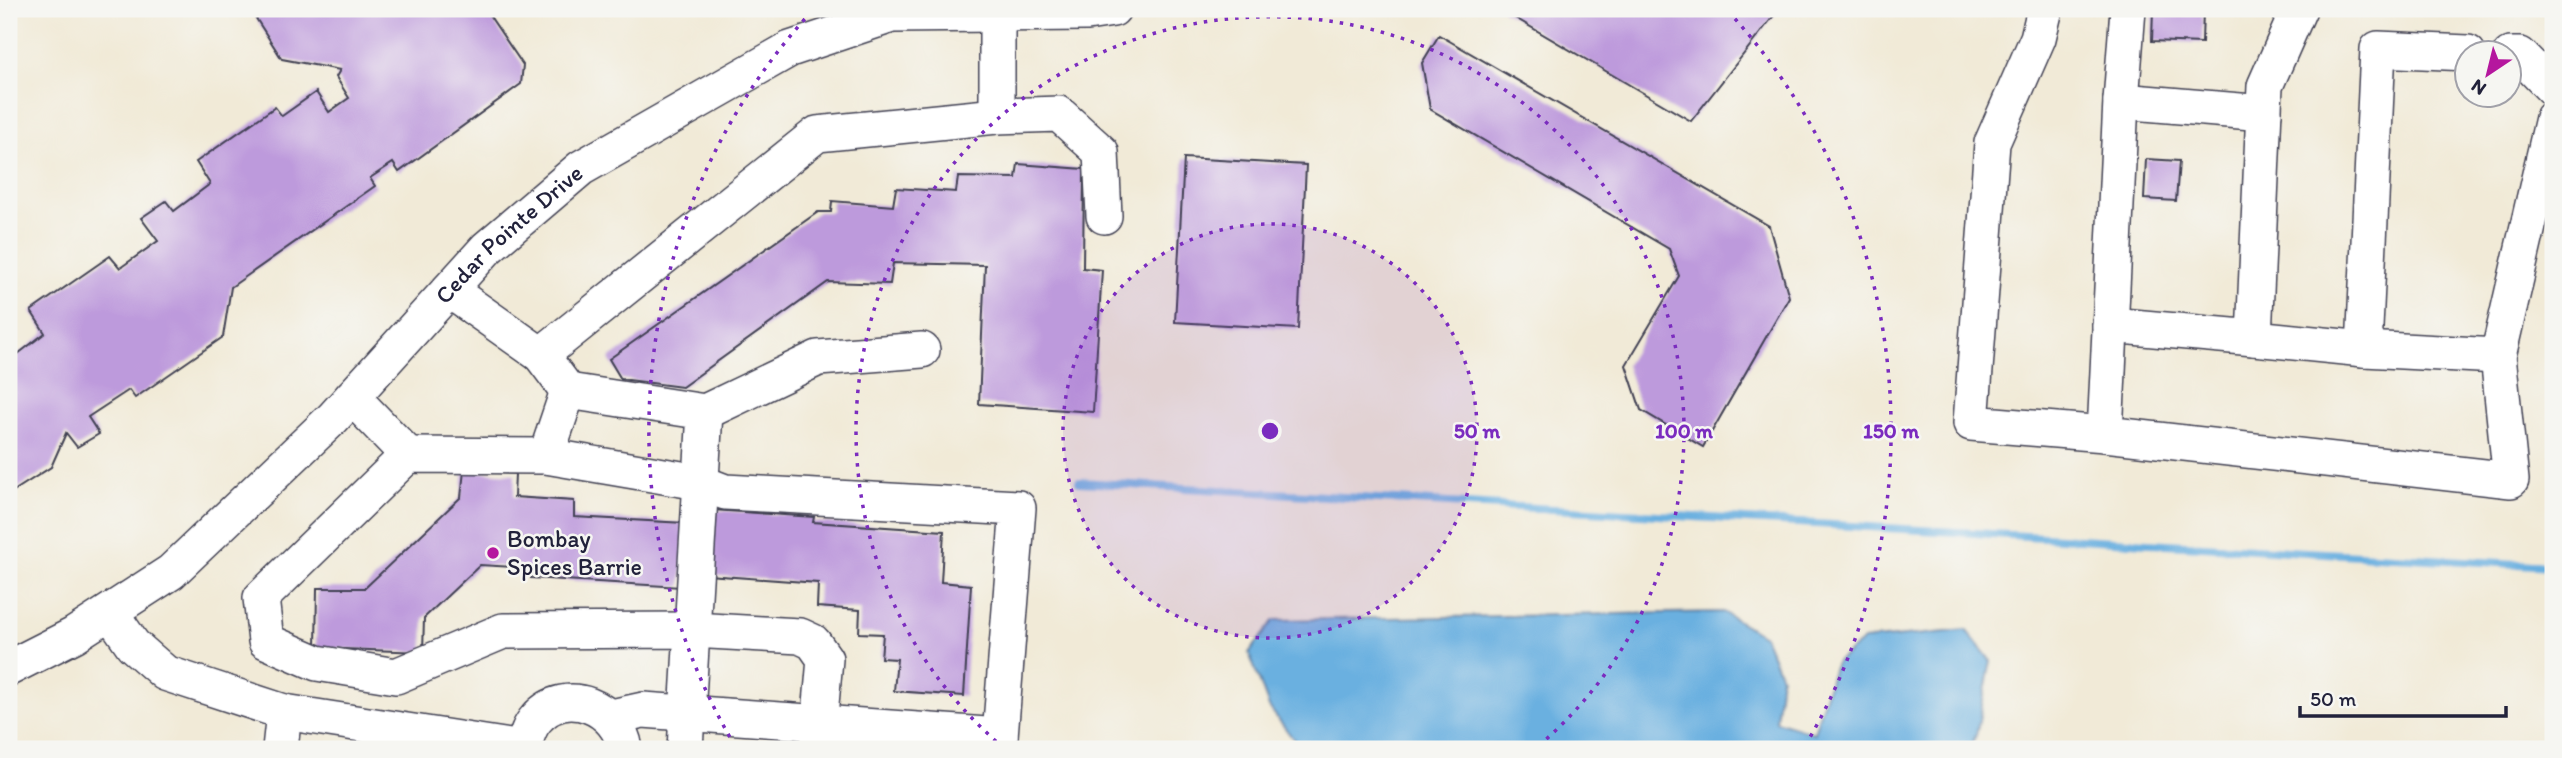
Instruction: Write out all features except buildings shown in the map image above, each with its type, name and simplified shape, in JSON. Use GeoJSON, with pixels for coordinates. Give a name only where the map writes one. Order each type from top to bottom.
{"type":"FeatureCollection","features":[{"type":"Feature","properties":{"kind":"street","name":"Cedar Pointe Drive"},"geometry":{"type":"LineString","coordinates":[[9,668],[74,635],[171,572],[333,418],[487,248],[581,168],[790,49],[892,15],[1087,13],[1113,9]]}},
{"type":"Feature","properties":{"kind":"street"},"geometry":{"type":"LineString","coordinates":[[2045,9],[2039,38],[1993,143],[1971,423],[2105,434],[2511,480],[2498,356],[2553,118]]}},
{"type":"Feature","properties":{"kind":"street"},"geometry":{"type":"LineString","coordinates":[[2105,434],[2128,9]]}},
{"type":"Feature","properties":{"kind":"street"},"geometry":{"type":"LineString","coordinates":[[2254,338],[2265,86],[2299,9]]}},
{"type":"Feature","properties":{"kind":"street"},"geometry":{"type":"LineString","coordinates":[[997,14],[997,116]]}},
{"type":"Feature","properties":{"kind":"street"},"geometry":{"type":"LineString","coordinates":[[2364,349],[2378,49],[2454,52]]}},
{"type":"Feature","properties":{"kind":"street"},"geometry":{"type":"LineString","coordinates":[[2524,59],[2553,89]]}},
{"type":"Feature","properties":{"kind":"street"},"geometry":{"type":"LineString","coordinates":[[2121,101],[2264,113]]}},
{"type":"Feature","properties":{"kind":"street"},"geometry":{"type":"LineString","coordinates":[[541,355],[817,134],[997,116],[1059,114],[1101,152],[1104,216]]}},
{"type":"Feature","properties":{"kind":"street"},"geometry":{"type":"LineString","coordinates":[[449,290],[541,355],[568,391],[705,412],[818,358],[922,350]]}},
{"type":"Feature","properties":{"kind":"street"},"geometry":{"type":"LineString","coordinates":[[2110,325],[2364,349],[2498,356]]}},
{"type":"Feature","properties":{"kind":"street"},"geometry":{"type":"LineString","coordinates":[[546,456],[568,391]]}},
{"type":"Feature","properties":{"kind":"street"},"geometry":{"type":"LineString","coordinates":[[352,397],[408,455]]}},
{"type":"Feature","properties":{"kind":"street"},"geometry":{"type":"LineString","coordinates":[[685,749],[705,412]]}},
{"type":"Feature","properties":{"kind":"street"},"geometry":{"type":"LineString","coordinates":[[611,717],[643,710],[687,713],[818,736],[1000,743],[1018,508],[725,492],[699,482],[546,456],[408,455],[261,598],[267,641],[317,663],[396,676],[503,631],[692,630],[800,636],[813,642],[825,659],[818,736]]}},
{"type":"Feature","properties":{"kind":"street"},"geometry":{"type":"LineString","coordinates":[[110,612],[133,645],[165,673],[284,712],[523,749],[527,733],[536,719],[549,708],[582,702],[597,707],[611,717],[621,731],[625,749]]}},
{"type":"Feature","properties":{"kind":"street"},"geometry":{"type":"LineString","coordinates":[[280,749],[284,712]]}},
{"type":"Feature","properties":{"kind":"water"},"geometry":{"type":"Polygon","coordinates":[[[1723,612],[1764,636],[1781,676],[1776,721],[1814,733],[1835,663],[1864,640],[1966,630],[1991,661],[1976,735],[1969,749],[1301,749],[1269,707],[1249,653],[1274,620],[1723,612]]]}},
{"type":"Feature","properties":{"kind":"waterway"},"geometry":{"type":"LineString","coordinates":[[1079,482],[2553,566]]}},
{"type":"Feature","properties":{"kind":"place","name":"Bombay Spices Barrie"},"geometry":{"type":"Point","coordinates":[493,553]}}]}
